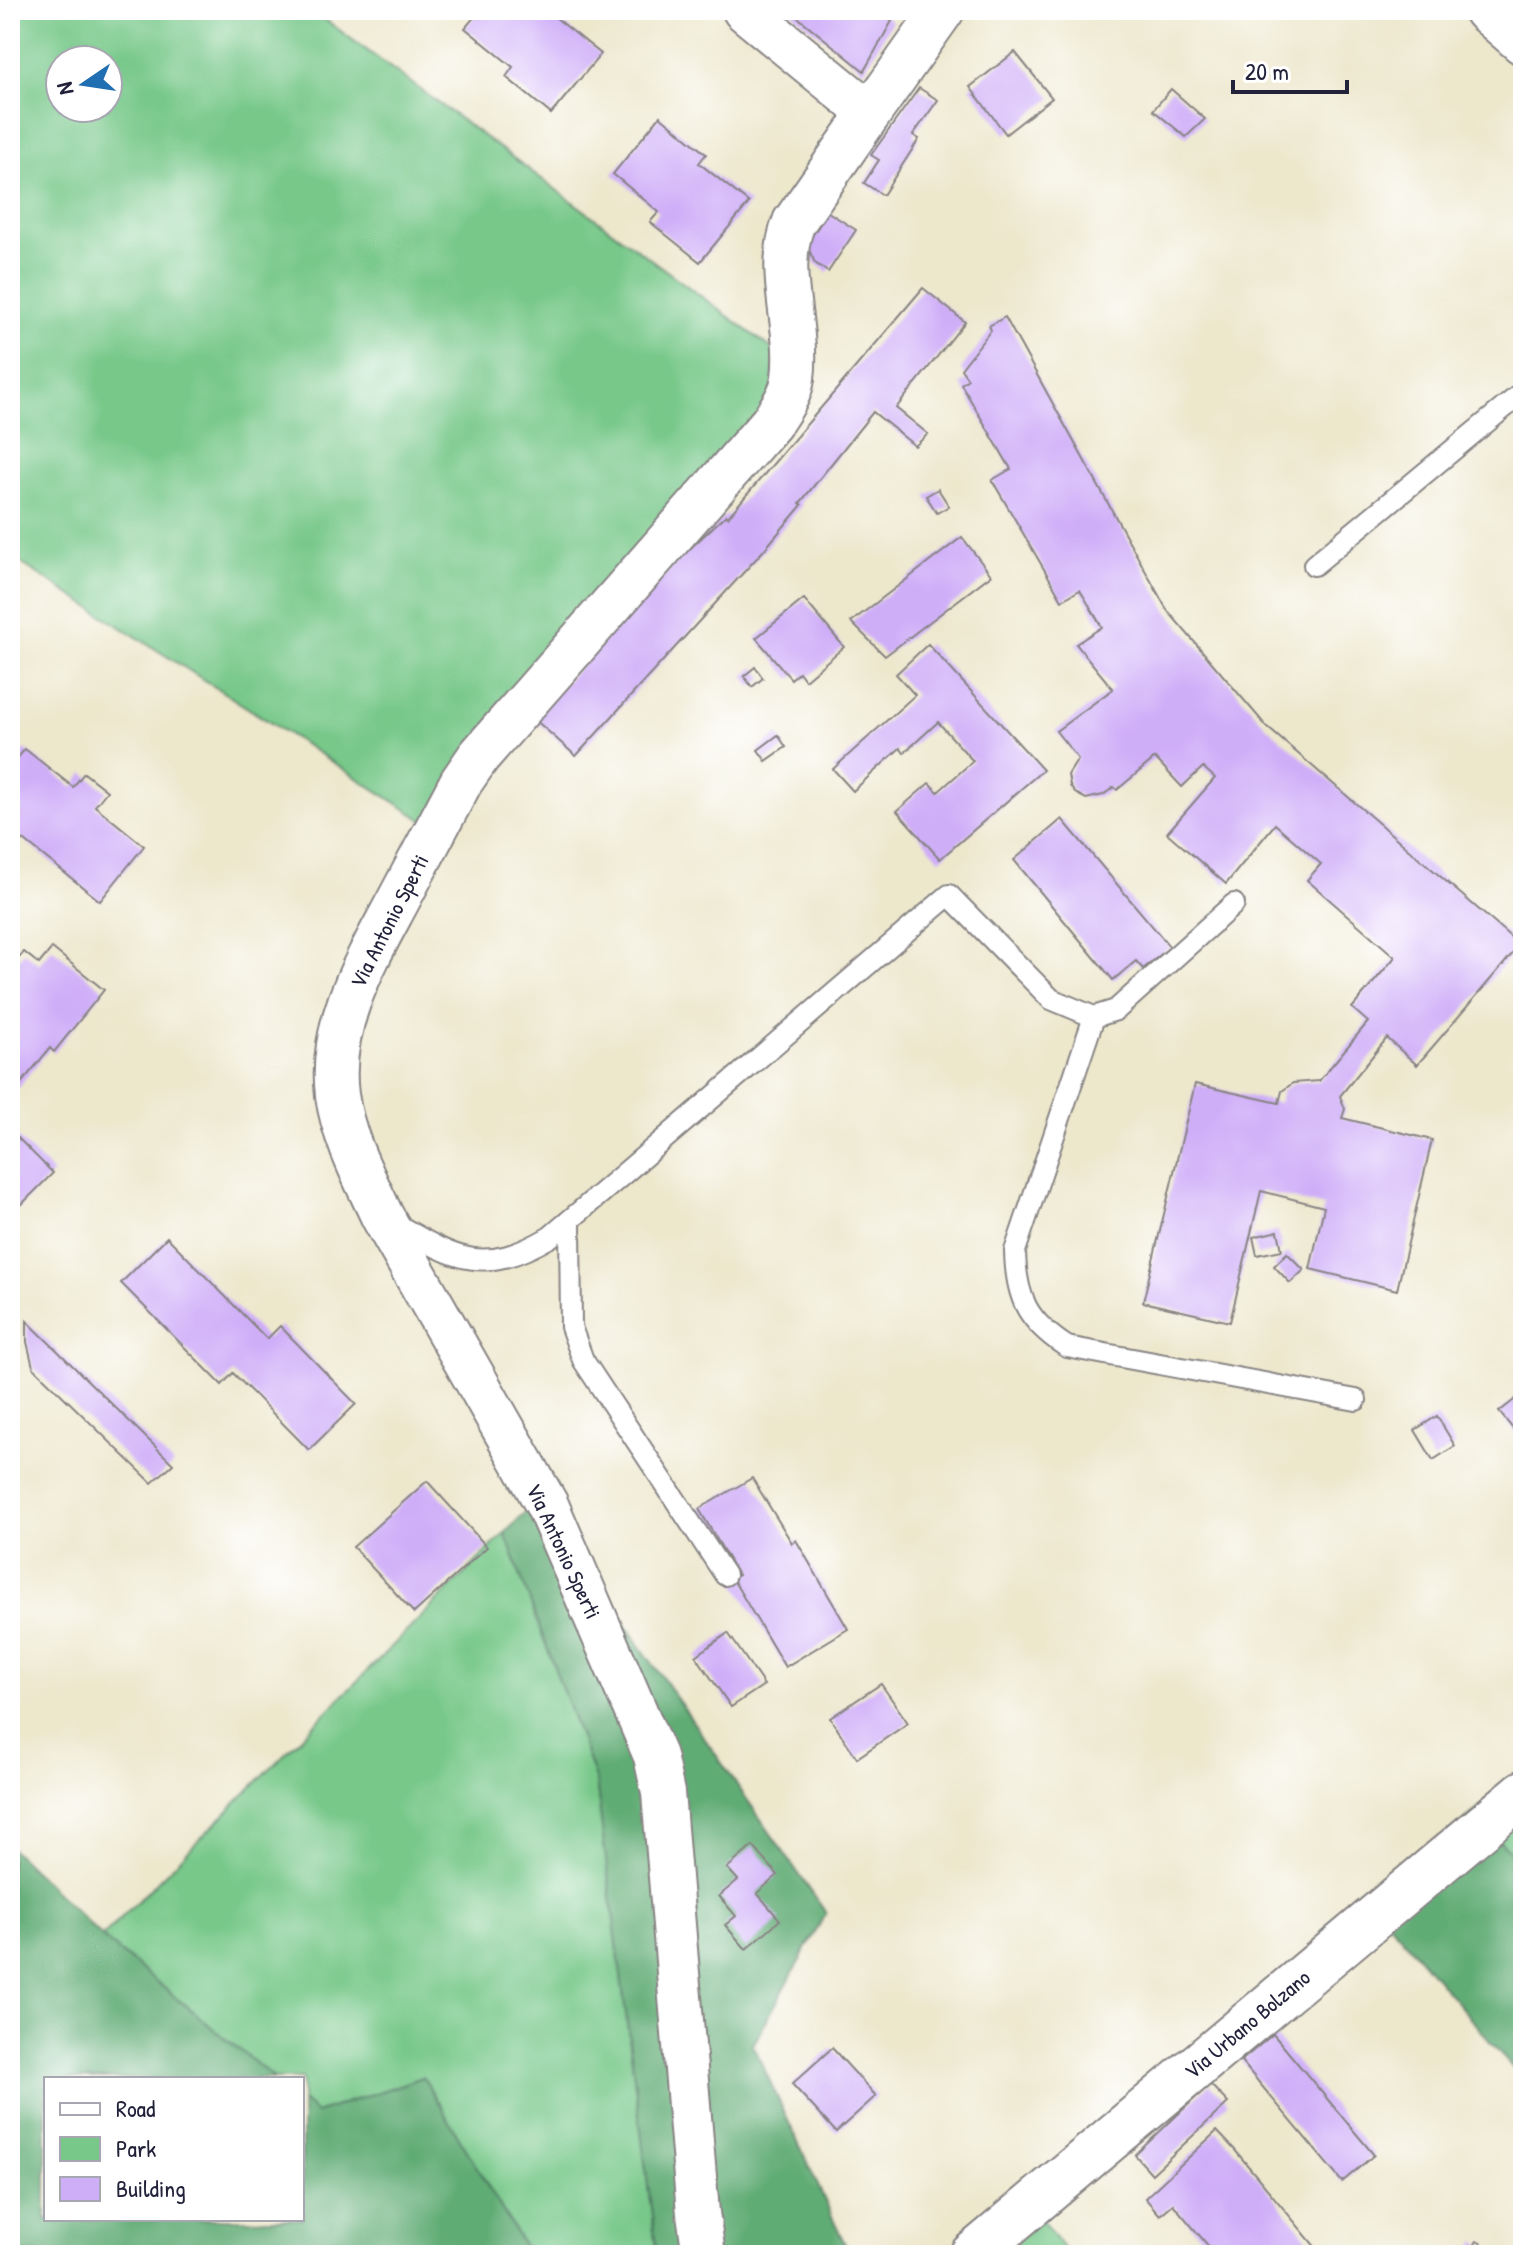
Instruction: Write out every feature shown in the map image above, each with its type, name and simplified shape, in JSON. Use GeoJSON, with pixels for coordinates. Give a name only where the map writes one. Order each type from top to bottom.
{"type":"FeatureCollection","features":[{"type":"Feature","properties":{"kind":"street"},"geometry":{"type":"LineString","coordinates":[[744,10],[870,113]]}},
{"type":"Feature","properties":{"kind":"street","name":"Via Antonio Sperti"},"geometry":{"type":"LineString","coordinates":[[704,2255],[663,1793],[655,1756],[547,1505],[382,1216],[345,1130],[338,1096],[336,1063],[340,1033],[363,967],[461,782],[479,756],[771,423],[785,401],[793,380],[786,241],[794,222],[943,10]]}},
{"type":"Feature","properties":{"kind":"street"},"geometry":{"type":"LineString","coordinates":[[1486,10],[1523,42]]}},
{"type":"Feature","properties":{"kind":"street","name":"Via Urbano Bolzano"},"geometry":{"type":"LineString","coordinates":[[972,2255],[1523,1793]]}},
{"type":"Feature","properties":{"kind":"lane"},"geometry":{"type":"LineString","coordinates":[[1314,565],[1523,392]]}},
{"type":"Feature","properties":{"kind":"lane"},"geometry":{"type":"LineString","coordinates":[[382,1216],[461,1258],[502,1259],[525,1252],[570,1223],[949,895],[1051,999],[1094,1017],[1116,1010],[1234,904]]}},
{"type":"Feature","properties":{"kind":"lane"},"geometry":{"type":"LineString","coordinates":[[1094,1017],[1015,1251],[1016,1279],[1024,1306],[1043,1332],[1067,1347],[1356,1400]]}},
{"type":"Feature","properties":{"kind":"lane"},"geometry":{"type":"LineString","coordinates":[[570,1223],[571,1327],[583,1360],[725,1575]]}},
{"type":"Feature","properties":{"kind":"green space"},"geometry":{"type":"Polygon","coordinates":[[[10,10],[312,10],[774,350],[773,397],[429,824],[10,556],[10,10]]]}},
{"type":"Feature","properties":{"kind":"green space"},"geometry":{"type":"Polygon","coordinates":[[[538,1499],[826,1913],[753,2045],[850,2255],[657,2255],[596,1781],[505,1533],[538,1499]]]}},
{"type":"Feature","properties":{"kind":"green space"},"geometry":{"type":"Polygon","coordinates":[[[505,1533],[596,1781],[657,2255],[529,2255],[423,2077],[316,2113],[304,2103],[304,2077],[273,2077],[102,1937],[505,1533]]]}},
{"type":"Feature","properties":{"kind":"green space"},"geometry":{"type":"Polygon","coordinates":[[[1523,1772],[1523,1864],[1472,1814],[1523,1772]]]}},
{"type":"Feature","properties":{"kind":"green space"},"geometry":{"type":"Polygon","coordinates":[[[1472,1814],[1523,1864],[1523,2080],[1369,1899],[1472,1814]]]}},
{"type":"Feature","properties":{"kind":"green space"},"geometry":{"type":"Polygon","coordinates":[[[10,1847],[102,1937],[273,2077],[44,2077],[44,2221],[304,2221],[304,2103],[316,2113],[423,2077],[529,2255],[10,2255],[10,1847]]]}},
{"type":"Feature","properties":{"kind":"green space"},"geometry":{"type":"Polygon","coordinates":[[[1019,2189],[1068,2255],[947,2255],[1019,2189]]]}},
{"type":"Feature","properties":{"kind":"building"},"geometry":{"type":"Polygon","coordinates":[[[480,10],[560,10],[555,17],[601,54],[551,114],[506,77],[513,67],[465,28],[480,10]]]}},
{"type":"Feature","properties":{"kind":"building"},"geometry":{"type":"Polygon","coordinates":[[[789,10],[879,10],[892,21],[864,71],[789,10]]]}},
{"type":"Feature","properties":{"kind":"building"},"geometry":{"type":"Polygon","coordinates":[[[1015,52],[1052,98],[1006,134],[970,87],[1015,52]]]}},
{"type":"Feature","properties":{"kind":"building"},"geometry":{"type":"Polygon","coordinates":[[[919,88],[938,100],[913,135],[919,139],[883,195],[864,183],[879,160],[871,155],[919,88]]]}},
{"type":"Feature","properties":{"kind":"building"},"geometry":{"type":"Polygon","coordinates":[[[1171,89],[1205,119],[1186,137],[1153,110],[1171,89]]]}},
{"type":"Feature","properties":{"kind":"building"},"geometry":{"type":"Polygon","coordinates":[[[660,116],[706,154],[699,163],[749,203],[700,262],[650,222],[659,212],[613,174],[660,116]]]}},
{"type":"Feature","properties":{"kind":"building"},"geometry":{"type":"Polygon","coordinates":[[[828,212],[856,230],[828,272],[815,263],[809,250],[810,239],[828,212]]]}},
{"type":"Feature","properties":{"kind":"building"},"geometry":{"type":"Polygon","coordinates":[[[923,288],[965,322],[896,408],[928,434],[915,446],[873,412],[764,550],[576,756],[533,718],[681,557],[726,515],[728,517],[923,288]]]}},
{"type":"Feature","properties":{"kind":"building"},"geometry":{"type":"Polygon","coordinates":[[[1005,317],[1167,610],[1267,727],[1520,945],[1417,1065],[1387,1038],[1340,1096],[1345,1109],[1342,1118],[1432,1140],[1397,1290],[1310,1269],[1324,1207],[1261,1191],[1230,1322],[1143,1302],[1195,1084],[1279,1103],[1282,1091],[1293,1083],[1319,1081],[1368,1022],[1352,1008],[1395,957],[1307,880],[1321,864],[1275,824],[1226,884],[1167,833],[1215,778],[1203,767],[1182,787],[1155,758],[1117,790],[1114,787],[1103,795],[1086,799],[1070,786],[1068,775],[1078,759],[1056,731],[1113,689],[1076,644],[1102,627],[1080,590],[1062,600],[992,480],[1011,469],[961,384],[968,379],[961,369],[991,330],[989,326],[1005,317]]]}},
{"type":"Feature","properties":{"kind":"building"},"geometry":{"type":"Polygon","coordinates":[[[938,489],[949,506],[937,513],[926,496],[938,489]]]}},
{"type":"Feature","properties":{"kind":"building"},"geometry":{"type":"Polygon","coordinates":[[[962,537],[991,575],[885,656],[851,622],[962,537]]]}},
{"type":"Feature","properties":{"kind":"building"},"geometry":{"type":"Polygon","coordinates":[[[804,599],[844,647],[805,680],[799,672],[791,679],[756,638],[804,599]]]}},
{"type":"Feature","properties":{"kind":"building"},"geometry":{"type":"Polygon","coordinates":[[[928,644],[1043,770],[940,859],[897,811],[929,783],[938,792],[973,761],[938,722],[904,753],[900,748],[853,791],[833,769],[915,695],[896,674],[928,644]]]}},
{"type":"Feature","properties":{"kind":"building"},"geometry":{"type":"Polygon","coordinates":[[[755,667],[763,678],[752,687],[744,676],[755,667]]]}},
{"type":"Feature","properties":{"kind":"building"},"geometry":{"type":"Polygon","coordinates":[[[778,735],[786,747],[766,761],[758,750],[778,735]]]}},
{"type":"Feature","properties":{"kind":"building"},"geometry":{"type":"Polygon","coordinates":[[[25,749],[73,787],[84,773],[107,791],[95,806],[144,846],[100,901],[10,829],[10,767],[25,749]]]}},
{"type":"Feature","properties":{"kind":"building"},"geometry":{"type":"Polygon","coordinates":[[[1062,819],[1170,947],[1143,969],[1136,961],[1113,980],[1014,860],[1062,819]]]}},
{"type":"Feature","properties":{"kind":"building"},"geometry":{"type":"Polygon","coordinates":[[[52,948],[104,990],[54,1052],[50,1048],[10,1097],[10,968],[24,952],[39,964],[52,948]]]}},
{"type":"Feature","properties":{"kind":"building"},"geometry":{"type":"Polygon","coordinates":[[[13,1133],[53,1173],[15,1211],[10,1206],[10,1136],[13,1133]]]}},
{"type":"Feature","properties":{"kind":"building"},"geometry":{"type":"Polygon","coordinates":[[[1278,1231],[1282,1250],[1257,1255],[1253,1237],[1278,1231]]]}},
{"type":"Feature","properties":{"kind":"building"},"geometry":{"type":"Polygon","coordinates":[[[167,1237],[267,1339],[280,1326],[356,1404],[309,1450],[233,1373],[222,1385],[121,1283],[167,1237]]]}},
{"type":"Feature","properties":{"kind":"building"},"geometry":{"type":"Polygon","coordinates":[[[1287,1253],[1304,1270],[1290,1283],[1274,1266],[1287,1253]]]}},
{"type":"Feature","properties":{"kind":"building"},"geometry":{"type":"Polygon","coordinates":[[[27,1321],[173,1464],[152,1483],[33,1367],[27,1342],[27,1321]]]}},
{"type":"Feature","properties":{"kind":"building"},"geometry":{"type":"Polygon","coordinates":[[[1523,1393],[1523,1441],[1499,1412],[1523,1393]]]}},
{"type":"Feature","properties":{"kind":"building"},"geometry":{"type":"Polygon","coordinates":[[[1437,1416],[1455,1446],[1433,1460],[1415,1430],[1437,1416]]]}},
{"type":"Feature","properties":{"kind":"building"},"geometry":{"type":"Polygon","coordinates":[[[752,1478],[792,1543],[796,1540],[848,1629],[785,1667],[732,1578],[738,1575],[699,1509],[752,1478]]]}},
{"type":"Feature","properties":{"kind":"building"},"geometry":{"type":"Polygon","coordinates":[[[427,1481],[487,1547],[414,1613],[353,1547],[427,1481]]]}},
{"type":"Feature","properties":{"kind":"building"},"geometry":{"type":"Polygon","coordinates":[[[728,1633],[764,1685],[731,1707],[696,1656],[728,1633]]]}},
{"type":"Feature","properties":{"kind":"building"},"geometry":{"type":"Polygon","coordinates":[[[881,1684],[908,1723],[857,1758],[830,1718],[881,1684]]]}},
{"type":"Feature","properties":{"kind":"building"},"geometry":{"type":"Polygon","coordinates":[[[753,1846],[778,1875],[757,1893],[780,1920],[746,1949],[725,1925],[736,1916],[719,1896],[738,1880],[727,1868],[753,1846]]]}},
{"type":"Feature","properties":{"kind":"building"},"geometry":{"type":"Polygon","coordinates":[[[1273,2034],[1374,2155],[1342,2182],[1241,2061],[1273,2034]]]}},
{"type":"Feature","properties":{"kind":"building"},"geometry":{"type":"Polygon","coordinates":[[[832,2048],[876,2096],[836,2132],[792,2084],[832,2048]]]}},
{"type":"Feature","properties":{"kind":"building"},"geometry":{"type":"Polygon","coordinates":[[[1210,2084],[1228,2103],[1152,2174],[1135,2155],[1210,2084]]]}},
{"type":"Feature","properties":{"kind":"building"},"geometry":{"type":"Polygon","coordinates":[[[1217,2131],[1322,2255],[1216,2255],[1173,2204],[1160,2215],[1145,2198],[1217,2131]]]}},
{"type":"Feature","properties":{"kind":"building"},"geometry":{"type":"Polygon","coordinates":[[[1477,2241],[1501,2255],[1468,2255],[1477,2241]]]}}]}
